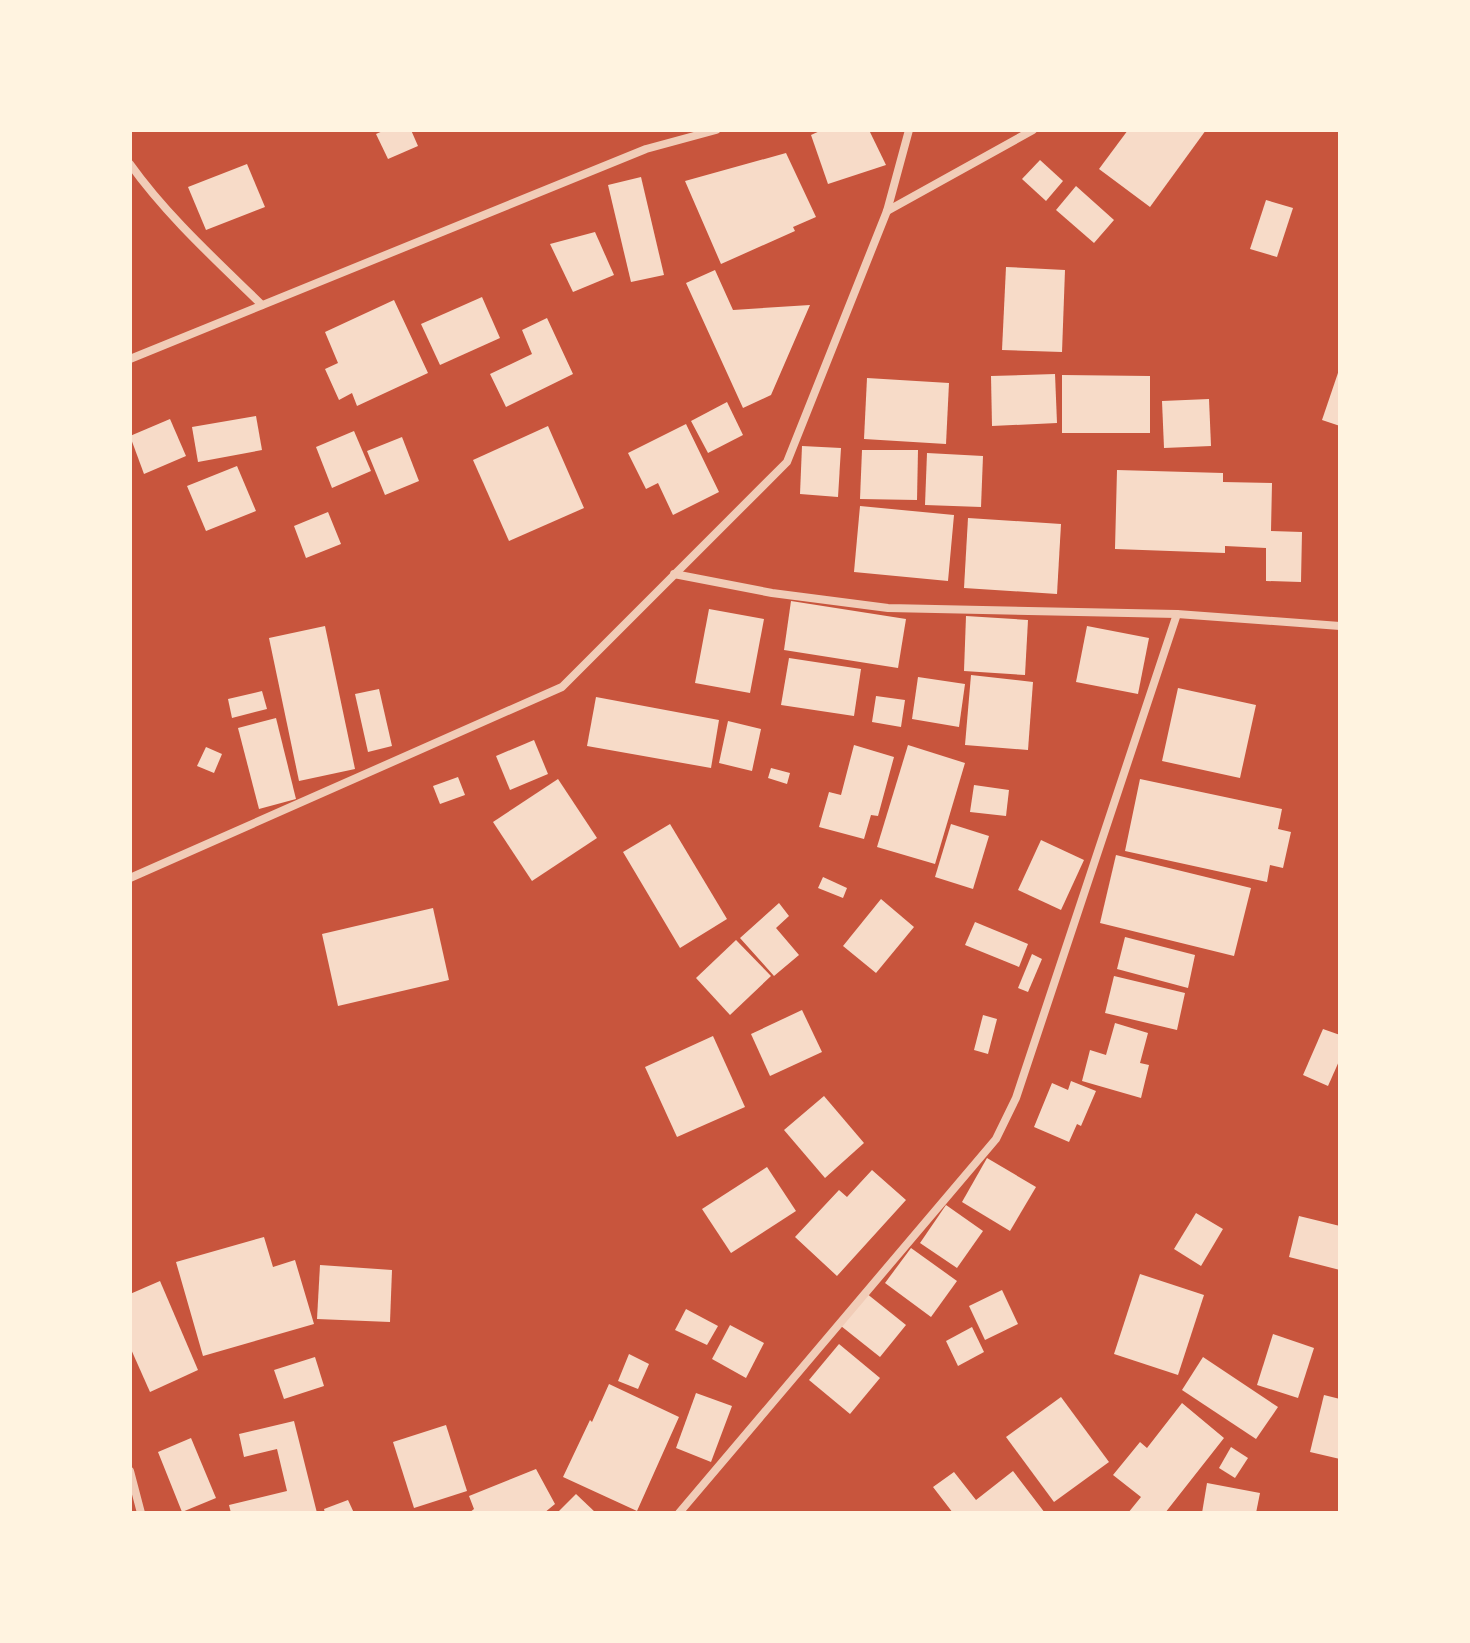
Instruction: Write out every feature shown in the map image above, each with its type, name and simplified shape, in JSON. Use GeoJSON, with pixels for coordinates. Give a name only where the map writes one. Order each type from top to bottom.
{"type":"FeatureCollection","features":[{"type":"Feature","properties":{"kind":"street"},"geometry":{"type":"LineString","coordinates":[[130,359],[646,149],[716,130]]}},
{"type":"Feature","properties":{"kind":"street"},"geometry":{"type":"LineString","coordinates":[[130,878],[562,687],[787,462],[887,211],[909,130]]}},
{"type":"Feature","properties":{"kind":"street"},"geometry":{"type":"LineString","coordinates":[[887,211],[1033,130]]}},
{"type":"Feature","properties":{"kind":"street"},"geometry":{"type":"LineString","coordinates":[[130,164],[198,242],[262,305]]}},
{"type":"Feature","properties":{"kind":"street"},"geometry":{"type":"LineString","coordinates":[[674,574],[772,593],[888,608],[1177,614],[1340,626]]}},
{"type":"Feature","properties":{"kind":"street"},"geometry":{"type":"LineString","coordinates":[[679,1513],[996,1139],[1016,1098],[1177,614]]}},
{"type":"Feature","properties":{"kind":"street"},"geometry":{"type":"LineString","coordinates":[[130,1471],[141,1513]]}},
{"type":"Feature","properties":{"kind":"building"},"geometry":{"type":"Polygon","coordinates":[[[385,130],[411,130],[418,146],[388,159],[376,134],[385,130]]]}},
{"type":"Feature","properties":{"kind":"building"},"geometry":{"type":"Polygon","coordinates":[[[822,130],[869,130],[886,165],[828,184],[811,135],[822,130]]]}},
{"type":"Feature","properties":{"kind":"building"},"geometry":{"type":"Polygon","coordinates":[[[1128,130],[1206,130],[1150,207],[1099,169],[1128,130]]]}},
{"type":"Feature","properties":{"kind":"building"},"geometry":{"type":"Polygon","coordinates":[[[786,153],[816,217],[793,227],[795,231],[721,264],[685,181],[786,153]]]}},
{"type":"Feature","properties":{"kind":"building"},"geometry":{"type":"Polygon","coordinates":[[[1040,160],[1063,181],[1046,201],[1022,179],[1040,160]]]}},
{"type":"Feature","properties":{"kind":"building"},"geometry":{"type":"Polygon","coordinates":[[[247,164],[265,207],[206,230],[188,187],[247,164]]]}},
{"type":"Feature","properties":{"kind":"building"},"geometry":{"type":"Polygon","coordinates":[[[641,177],[664,275],[631,282],[608,185],[641,177]]]}},
{"type":"Feature","properties":{"kind":"building"},"geometry":{"type":"Polygon","coordinates":[[[1076,186],[1114,220],[1094,243],[1056,210],[1076,186]]]}},
{"type":"Feature","properties":{"kind":"building"},"geometry":{"type":"Polygon","coordinates":[[[1266,200],[1293,208],[1277,257],[1250,249],[1266,200]]]}},
{"type":"Feature","properties":{"kind":"building"},"geometry":{"type":"Polygon","coordinates":[[[595,232],[614,275],[573,292],[550,244],[595,232]]]}},
{"type":"Feature","properties":{"kind":"building"},"geometry":{"type":"Polygon","coordinates":[[[1006,267],[1065,270],[1062,352],[1002,350],[1006,267]]]}},
{"type":"Feature","properties":{"kind":"building"},"geometry":{"type":"Polygon","coordinates":[[[715,270],[733,310],[810,305],[771,395],[743,408],[686,283],[715,270]]]}},
{"type":"Feature","properties":{"kind":"building"},"geometry":{"type":"Polygon","coordinates":[[[482,297],[500,338],[440,365],[421,324],[482,297]]]}},
{"type":"Feature","properties":{"kind":"building"},"geometry":{"type":"Polygon","coordinates":[[[394,300],[428,373],[357,406],[352,393],[339,400],[325,369],[338,363],[325,332],[394,300]]]}},
{"type":"Feature","properties":{"kind":"building"},"geometry":{"type":"Polygon","coordinates":[[[547,318],[573,374],[506,407],[490,374],[532,354],[522,330],[547,318]]]}},
{"type":"Feature","properties":{"kind":"building"},"geometry":{"type":"Polygon","coordinates":[[[1340,367],[1340,426],[1322,420],[1340,367]]]}},
{"type":"Feature","properties":{"kind":"building"},"geometry":{"type":"Polygon","coordinates":[[[1055,374],[1057,423],[992,426],[991,376],[1055,374]]]}},
{"type":"Feature","properties":{"kind":"building"},"geometry":{"type":"Polygon","coordinates":[[[1062,375],[1150,376],[1150,433],[1062,433],[1062,375]]]}},
{"type":"Feature","properties":{"kind":"building"},"geometry":{"type":"Polygon","coordinates":[[[867,378],[949,383],[946,444],[864,439],[867,378]]]}},
{"type":"Feature","properties":{"kind":"building"},"geometry":{"type":"Polygon","coordinates":[[[1209,399],[1211,446],[1164,448],[1162,401],[1209,399]]]}},
{"type":"Feature","properties":{"kind":"building"},"geometry":{"type":"Polygon","coordinates":[[[727,402],[743,435],[708,453],[691,421],[727,402]]]}},
{"type":"Feature","properties":{"kind":"building"},"geometry":{"type":"Polygon","coordinates":[[[256,416],[262,450],[198,462],[192,427],[256,416]]]}},
{"type":"Feature","properties":{"kind":"building"},"geometry":{"type":"Polygon","coordinates":[[[170,419],[186,456],[144,474],[130,436],[170,419]]]}},
{"type":"Feature","properties":{"kind":"building"},"geometry":{"type":"Polygon","coordinates":[[[686,424],[719,492],[673,515],[658,483],[646,489],[628,453],[686,424]]]}},
{"type":"Feature","properties":{"kind":"building"},"geometry":{"type":"Polygon","coordinates":[[[548,426],[584,508],[509,541],[473,460],[548,426]]]}},
{"type":"Feature","properties":{"kind":"building"},"geometry":{"type":"Polygon","coordinates":[[[354,431],[371,471],[332,488],[316,447],[354,431]]]}},
{"type":"Feature","properties":{"kind":"building"},"geometry":{"type":"Polygon","coordinates":[[[402,437],[419,481],[385,495],[367,451],[402,437]]]}},
{"type":"Feature","properties":{"kind":"building"},"geometry":{"type":"Polygon","coordinates":[[[802,446],[841,448],[838,497],[800,494],[802,446]]]}},
{"type":"Feature","properties":{"kind":"building"},"geometry":{"type":"Polygon","coordinates":[[[862,450],[918,450],[917,500],[860,499],[862,450]]]}},
{"type":"Feature","properties":{"kind":"building"},"geometry":{"type":"Polygon","coordinates":[[[927,453],[983,456],[981,507],[925,505],[927,453]]]}},
{"type":"Feature","properties":{"kind":"building"},"geometry":{"type":"Polygon","coordinates":[[[237,466],[256,511],[206,531],[187,486],[237,466]]]}},
{"type":"Feature","properties":{"kind":"building"},"geometry":{"type":"Polygon","coordinates":[[[1117,470],[1223,473],[1223,482],[1272,483],[1271,531],[1302,532],[1301,582],[1266,581],[1266,548],[1225,546],[1225,553],[1115,549],[1117,470]]]}},
{"type":"Feature","properties":{"kind":"building"},"geometry":{"type":"Polygon","coordinates":[[[860,506],[954,515],[948,581],[854,572],[860,506]]]}},
{"type":"Feature","properties":{"kind":"building"},"geometry":{"type":"Polygon","coordinates":[[[328,512],[341,544],[306,558],[294,526],[328,512]]]}},
{"type":"Feature","properties":{"kind":"building"},"geometry":{"type":"Polygon","coordinates":[[[968,518],[1061,524],[1057,594],[964,588],[968,518]]]}},
{"type":"Feature","properties":{"kind":"building"},"geometry":{"type":"Polygon","coordinates":[[[791,601],[906,619],[898,668],[784,650],[791,601]]]}},
{"type":"Feature","properties":{"kind":"building"},"geometry":{"type":"Polygon","coordinates":[[[709,609],[764,619],[750,693],[695,683],[709,609]]]}},
{"type":"Feature","properties":{"kind":"building"},"geometry":{"type":"Polygon","coordinates":[[[966,616],[1028,620],[1025,675],[964,671],[966,616]]]}},
{"type":"Feature","properties":{"kind":"building"},"geometry":{"type":"Polygon","coordinates":[[[325,626],[355,769],[299,781],[269,638],[325,626]]]}},
{"type":"Feature","properties":{"kind":"building"},"geometry":{"type":"Polygon","coordinates":[[[1087,626],[1149,638],[1138,694],[1076,682],[1087,626]]]}},
{"type":"Feature","properties":{"kind":"building"},"geometry":{"type":"Polygon","coordinates":[[[789,658],[861,669],[854,716],[781,705],[789,658]]]}},
{"type":"Feature","properties":{"kind":"building"},"geometry":{"type":"Polygon","coordinates":[[[971,675],[1033,682],[1028,750],[965,745],[971,675]]]}},
{"type":"Feature","properties":{"kind":"building"},"geometry":{"type":"Polygon","coordinates":[[[918,677],[965,684],[959,727],[912,719],[918,677]]]}},
{"type":"Feature","properties":{"kind":"building"},"geometry":{"type":"Polygon","coordinates":[[[1178,688],[1256,705],[1240,778],[1162,761],[1178,688]]]}},
{"type":"Feature","properties":{"kind":"building"},"geometry":{"type":"Polygon","coordinates":[[[379,689],[392,746],[368,752],[355,694],[379,689]]]}},
{"type":"Feature","properties":{"kind":"building"},"geometry":{"type":"Polygon","coordinates":[[[262,691],[267,709],[232,718],[228,699],[262,691]]]}},
{"type":"Feature","properties":{"kind":"building"},"geometry":{"type":"Polygon","coordinates":[[[876,696],[905,700],[901,727],[872,722],[876,696]]]}},
{"type":"Feature","properties":{"kind":"building"},"geometry":{"type":"Polygon","coordinates":[[[596,697],[719,720],[711,768],[587,746],[596,697]]]}},
{"type":"Feature","properties":{"kind":"building"},"geometry":{"type":"Polygon","coordinates":[[[276,718],[296,799],[259,809],[238,728],[276,718]]]}},
{"type":"Feature","properties":{"kind":"building"},"geometry":{"type":"Polygon","coordinates":[[[728,721],[761,729],[752,771],[719,763],[728,721]]]}},
{"type":"Feature","properties":{"kind":"building"},"geometry":{"type":"Polygon","coordinates":[[[534,740],[548,774],[510,790],[496,756],[534,740]]]}},
{"type":"Feature","properties":{"kind":"building"},"geometry":{"type":"Polygon","coordinates":[[[854,745],[894,757],[878,816],[871,815],[864,839],[819,827],[829,792],[841,795],[854,745]]]}},
{"type":"Feature","properties":{"kind":"building"},"geometry":{"type":"Polygon","coordinates":[[[908,745],[965,763],[935,864],[877,847],[908,745]]]}},
{"type":"Feature","properties":{"kind":"building"},"geometry":{"type":"Polygon","coordinates":[[[206,747],[222,754],[214,773],[197,766],[206,747]]]}},
{"type":"Feature","properties":{"kind":"building"},"geometry":{"type":"Polygon","coordinates":[[[771,768],[790,773],[787,784],[768,778],[771,768]]]}},
{"type":"Feature","properties":{"kind":"building"},"geometry":{"type":"Polygon","coordinates":[[[458,777],[465,795],[440,804],[433,786],[458,777]]]}},
{"type":"Feature","properties":{"kind":"building"},"geometry":{"type":"Polygon","coordinates":[[[558,779],[597,838],[532,881],[493,822],[558,779]]]}},
{"type":"Feature","properties":{"kind":"building"},"geometry":{"type":"Polygon","coordinates":[[[1140,779],[1282,809],[1278,829],[1291,832],[1283,868],[1270,865],[1267,882],[1125,851],[1140,779]]]}},
{"type":"Feature","properties":{"kind":"building"},"geometry":{"type":"Polygon","coordinates":[[[974,785],[1009,790],[1006,816],[970,812],[974,785]]]}},
{"type":"Feature","properties":{"kind":"building"},"geometry":{"type":"Polygon","coordinates":[[[670,824],[727,919],[680,948],[623,852],[670,824]]]}},
{"type":"Feature","properties":{"kind":"building"},"geometry":{"type":"Polygon","coordinates":[[[951,824],[989,836],[973,889],[935,877],[951,824]]]}},
{"type":"Feature","properties":{"kind":"building"},"geometry":{"type":"Polygon","coordinates":[[[1041,840],[1084,860],[1061,910],[1018,890],[1041,840]]]}},
{"type":"Feature","properties":{"kind":"building"},"geometry":{"type":"Polygon","coordinates":[[[1116,855],[1251,888],[1234,956],[1100,923],[1116,855]]]}},
{"type":"Feature","properties":{"kind":"building"},"geometry":{"type":"Polygon","coordinates":[[[823,877],[847,888],[843,898],[818,888],[823,877]]]}},
{"type":"Feature","properties":{"kind":"building"},"geometry":{"type":"Polygon","coordinates":[[[881,899],[914,927],[876,973],[843,946],[881,899]]]}},
{"type":"Feature","properties":{"kind":"building"},"geometry":{"type":"Polygon","coordinates":[[[779,903],[789,916],[776,928],[799,955],[774,976],[740,938],[779,903]]]}},
{"type":"Feature","properties":{"kind":"building"},"geometry":{"type":"Polygon","coordinates":[[[433,908],[449,980],[338,1006],[322,934],[433,908]]]}},
{"type":"Feature","properties":{"kind":"building"},"geometry":{"type":"Polygon","coordinates":[[[975,922],[1028,944],[1019,967],[965,945],[975,922]]]}},
{"type":"Feature","properties":{"kind":"building"},"geometry":{"type":"Polygon","coordinates":[[[1125,937],[1195,955],[1188,988],[1117,969],[1125,937]]]}},
{"type":"Feature","properties":{"kind":"building"},"geometry":{"type":"Polygon","coordinates":[[[736,940],[771,976],[730,1015],[696,978],[736,940]]]}},
{"type":"Feature","properties":{"kind":"building"},"geometry":{"type":"Polygon","coordinates":[[[1032,954],[1042,959],[1028,992],[1018,988],[1032,954]]]}},
{"type":"Feature","properties":{"kind":"building"},"geometry":{"type":"Polygon","coordinates":[[[1114,976],[1185,993],[1177,1030],[1105,1013],[1114,976]]]}},
{"type":"Feature","properties":{"kind":"building"},"geometry":{"type":"Polygon","coordinates":[[[802,1010],[822,1052],[770,1076],[751,1034],[802,1010]]]}},
{"type":"Feature","properties":{"kind":"building"},"geometry":{"type":"Polygon","coordinates":[[[983,1015],[997,1019],[988,1054],[974,1050],[983,1015]]]}},
{"type":"Feature","properties":{"kind":"building"},"geometry":{"type":"Polygon","coordinates":[[[1115,1023],[1148,1033],[1140,1063],[1149,1065],[1141,1098],[1082,1081],[1090,1050],[1106,1055],[1115,1023]]]}},
{"type":"Feature","properties":{"kind":"building"},"geometry":{"type":"Polygon","coordinates":[[[1323,1029],[1340,1035],[1340,1059],[1328,1086],[1303,1075],[1323,1029]]]}},
{"type":"Feature","properties":{"kind":"building"},"geometry":{"type":"Polygon","coordinates":[[[713,1036],[745,1107],[677,1137],[645,1067],[713,1036]]]}},
{"type":"Feature","properties":{"kind":"building"},"geometry":{"type":"Polygon","coordinates":[[[1071,1081],[1096,1091],[1081,1126],[1077,1124],[1069,1142],[1034,1127],[1052,1083],[1068,1090],[1071,1081]]]}},
{"type":"Feature","properties":{"kind":"building"},"geometry":{"type":"Polygon","coordinates":[[[824,1096],[864,1143],[825,1178],[784,1130],[824,1096]]]}},
{"type":"Feature","properties":{"kind":"building"},"geometry":{"type":"Polygon","coordinates":[[[987,1158],[1036,1187],[1010,1231],[962,1202],[987,1158]]]}},
{"type":"Feature","properties":{"kind":"building"},"geometry":{"type":"Polygon","coordinates":[[[767,1167],[796,1211],[731,1253],[702,1209],[767,1167]]]}},
{"type":"Feature","properties":{"kind":"building"},"geometry":{"type":"Polygon","coordinates":[[[872,1170],[906,1200],[837,1276],[795,1237],[839,1190],[847,1197],[872,1170]]]}},
{"type":"Feature","properties":{"kind":"building"},"geometry":{"type":"Polygon","coordinates":[[[946,1205],[983,1231],[957,1268],[920,1243],[946,1205]]]}},
{"type":"Feature","properties":{"kind":"building"},"geometry":{"type":"Polygon","coordinates":[[[1196,1213],[1223,1229],[1201,1266],[1174,1249],[1196,1213]]]}},
{"type":"Feature","properties":{"kind":"building"},"geometry":{"type":"Polygon","coordinates":[[[1299,1216],[1340,1226],[1340,1270],[1289,1257],[1299,1216]]]}},
{"type":"Feature","properties":{"kind":"building"},"geometry":{"type":"Polygon","coordinates":[[[264,1237],[273,1267],[295,1260],[314,1324],[203,1356],[176,1262],[264,1237]]]}},
{"type":"Feature","properties":{"kind":"building"},"geometry":{"type":"Polygon","coordinates":[[[911,1248],[957,1281],[931,1317],[885,1283],[911,1248]]]}},
{"type":"Feature","properties":{"kind":"building"},"geometry":{"type":"Polygon","coordinates":[[[320,1265],[392,1270],[390,1322],[317,1319],[320,1265]]]}},
{"type":"Feature","properties":{"kind":"building"},"geometry":{"type":"Polygon","coordinates":[[[1140,1274],[1204,1295],[1178,1375],[1114,1354],[1140,1274]]]}},
{"type":"Feature","properties":{"kind":"building"},"geometry":{"type":"Polygon","coordinates":[[[160,1281],[198,1370],[150,1392],[130,1347],[130,1294],[160,1281]]]}},
{"type":"Feature","properties":{"kind":"building"},"geometry":{"type":"Polygon","coordinates":[[[1002,1290],[1018,1324],[985,1340],[969,1306],[1002,1290]]]}},
{"type":"Feature","properties":{"kind":"building"},"geometry":{"type":"Polygon","coordinates":[[[866,1293],[906,1325],[880,1357],[841,1326],[866,1293]]]}},
{"type":"Feature","properties":{"kind":"building"},"geometry":{"type":"Polygon","coordinates":[[[686,1309],[718,1326],[707,1345],[675,1330],[686,1309]]]}},
{"type":"Feature","properties":{"kind":"building"},"geometry":{"type":"Polygon","coordinates":[[[730,1325],[764,1343],[746,1378],[712,1359],[730,1325]]]}},
{"type":"Feature","properties":{"kind":"building"},"geometry":{"type":"Polygon","coordinates":[[[972,1327],[984,1352],[958,1366],[946,1341],[972,1327]]]}},
{"type":"Feature","properties":{"kind":"building"},"geometry":{"type":"Polygon","coordinates":[[[1273,1334],[1314,1348],[1298,1398],[1257,1385],[1273,1334]]]}},
{"type":"Feature","properties":{"kind":"building"},"geometry":{"type":"Polygon","coordinates":[[[839,1344],[880,1378],[850,1414],[809,1380],[839,1344]]]}},
{"type":"Feature","properties":{"kind":"building"},"geometry":{"type":"Polygon","coordinates":[[[629,1354],[649,1364],[638,1389],[618,1381],[629,1354]]]}},
{"type":"Feature","properties":{"kind":"building"},"geometry":{"type":"Polygon","coordinates":[[[315,1357],[324,1386],[284,1399],[274,1370],[315,1357]]]}},
{"type":"Feature","properties":{"kind":"building"},"geometry":{"type":"Polygon","coordinates":[[[1203,1357],[1278,1407],[1256,1439],[1182,1390],[1203,1357]]]}},
{"type":"Feature","properties":{"kind":"building"},"geometry":{"type":"Polygon","coordinates":[[[609,1384],[679,1417],[637,1511],[563,1477],[609,1384]]]}},
{"type":"Feature","properties":{"kind":"building"},"geometry":{"type":"Polygon","coordinates":[[[696,1393],[732,1406],[711,1462],[676,1448],[696,1393]]]}},
{"type":"Feature","properties":{"kind":"building"},"geometry":{"type":"Polygon","coordinates":[[[1324,1395],[1340,1399],[1340,1459],[1310,1452],[1324,1395]]]}},
{"type":"Feature","properties":{"kind":"building"},"geometry":{"type":"Polygon","coordinates":[[[1061,1397],[1109,1462],[1054,1502],[1006,1437],[1061,1397]]]}},
{"type":"Feature","properties":{"kind":"building"},"geometry":{"type":"Polygon","coordinates":[[[1182,1403],[1224,1438],[1165,1513],[1128,1513],[1141,1497],[1113,1475],[1140,1442],[1147,1448],[1182,1403]]]}},
{"type":"Feature","properties":{"kind":"building"},"geometry":{"type":"Polygon","coordinates":[[[294,1421],[317,1513],[231,1513],[229,1505],[287,1491],[277,1449],[244,1457],[239,1434],[294,1421]]]}},
{"type":"Feature","properties":{"kind":"building"},"geometry":{"type":"Polygon","coordinates":[[[446,1425],[467,1491],[414,1508],[393,1442],[446,1425]]]}},
{"type":"Feature","properties":{"kind":"building"},"geometry":{"type":"Polygon","coordinates":[[[191,1438],[216,1498],[182,1512],[158,1452],[191,1438]]]}},
{"type":"Feature","properties":{"kind":"building"},"geometry":{"type":"Polygon","coordinates":[[[1231,1447],[1248,1458],[1235,1478],[1219,1468],[1231,1447]]]}},
{"type":"Feature","properties":{"kind":"building"},"geometry":{"type":"Polygon","coordinates":[[[536,1469],[555,1504],[544,1513],[469,1513],[474,1509],[469,1496],[536,1469]]]}},
{"type":"Feature","properties":{"kind":"building"},"geometry":{"type":"Polygon","coordinates":[[[1013,1471],[1045,1513],[953,1513],[933,1487],[954,1472],[976,1500],[1013,1471]]]}},
{"type":"Feature","properties":{"kind":"building"},"geometry":{"type":"Polygon","coordinates":[[[1207,1483],[1260,1493],[1256,1513],[1202,1513],[1207,1483]]]}},
{"type":"Feature","properties":{"kind":"building"},"geometry":{"type":"Polygon","coordinates":[[[576,1494],[596,1513],[557,1513],[576,1494]]]}},
{"type":"Feature","properties":{"kind":"building"},"geometry":{"type":"Polygon","coordinates":[[[348,1500],[354,1513],[325,1513],[324,1509],[348,1500]]]}}]}
